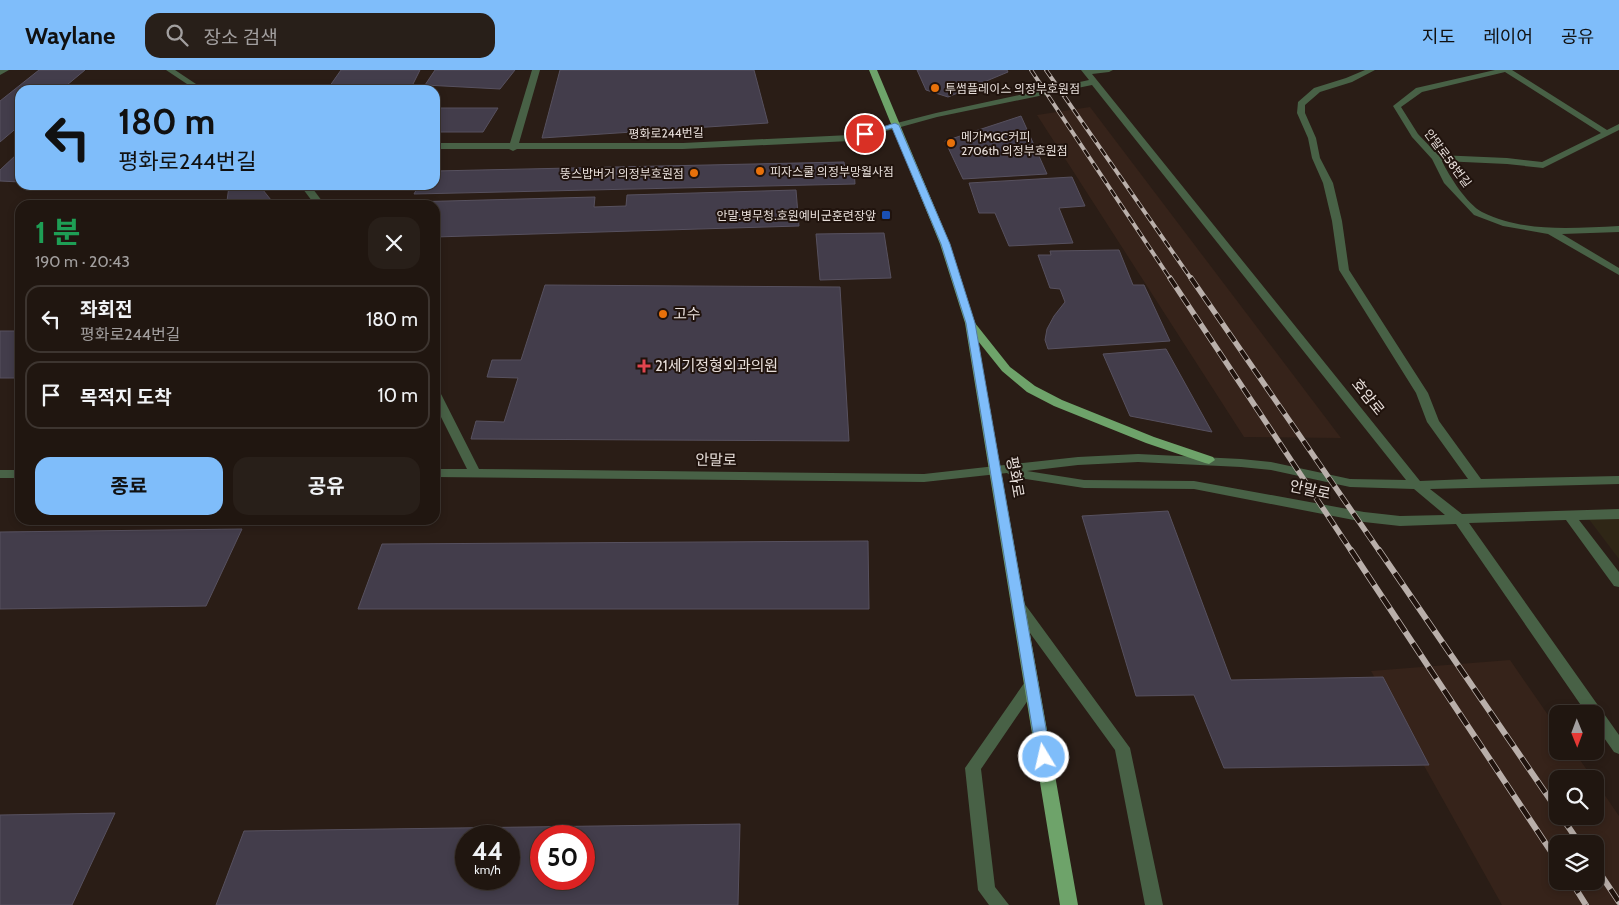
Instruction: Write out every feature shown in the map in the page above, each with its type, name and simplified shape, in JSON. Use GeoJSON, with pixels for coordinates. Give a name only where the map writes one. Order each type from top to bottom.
{"type":"FeatureCollection","features":[{"type":"Feature","properties":{"kind":"main road","name":"평화로"},"geometry":{"type":"LineString","coordinates":[[873,70],[946,244],[970,323],[1069,905]]}},
{"type":"Feature","properties":{"kind":"main road"},"geometry":{"type":"LineString","coordinates":[[970,323],[1006,369],[1032,389],[1058,403],[1150,440],[1209,460]]}},
{"type":"Feature","properties":{"kind":"street"},"geometry":{"type":"LineString","coordinates":[[0,73],[5,70]]}},
{"type":"Feature","properties":{"kind":"street"},"geometry":{"type":"LineString","coordinates":[[170,70],[193,85]]}},
{"type":"Feature","properties":{"kind":"street"},"geometry":{"type":"LineString","coordinates":[[513,148],[536,70]]}},
{"type":"Feature","properties":{"kind":"street"},"geometry":{"type":"LineString","coordinates":[[1085,71],[1109,70]]}},
{"type":"Feature","properties":{"kind":"street"},"geometry":{"type":"LineString","coordinates":[[1371,70],[1349,80],[1317,90],[1301,104],[1301,113],[1312,138],[1316,158],[1328,183],[1337,221],[1344,270],[1422,393],[1432,422],[1478,484]]}},
{"type":"Feature","properties":{"kind":"street"},"geometry":{"type":"LineString","coordinates":[[1506,70],[1607,133]]}},
{"type":"Feature","properties":{"kind":"street","name":"안말로58번길"},"geometry":{"type":"LineString","coordinates":[[1506,70],[1419,90],[1397,106],[1415,135],[1436,158],[1447,181],[1476,213],[1506,224],[1551,232],[1619,272]]}},
{"type":"Feature","properties":{"kind":"street","name":"호암로"},"geometry":{"type":"LineString","coordinates":[[1085,71],[1417,485],[1460,520],[1619,747]]}},
{"type":"Feature","properties":{"kind":"street","name":"평화로244번길"},"geometry":{"type":"LineString","coordinates":[[440,146],[513,148],[683,146],[850,138],[895,125],[1093,82]]}},
{"type":"Feature","properties":{"kind":"street"},"geometry":{"type":"LineString","coordinates":[[1436,158],[1507,161],[1543,165],[1619,127]]}},
{"type":"Feature","properties":{"kind":"street"},"geometry":{"type":"LineString","coordinates":[[1551,232],[1619,229]]}},
{"type":"Feature","properties":{"kind":"street"},"geometry":{"type":"LineString","coordinates":[[440,404],[475,473]]}},
{"type":"Feature","properties":{"kind":"street","name":"안말로"},"geometry":{"type":"LineString","coordinates":[[440,473],[924,478],[1078,461],[1138,458],[1209,460],[1271,466],[1350,483],[1417,485],[1619,480]]}},
{"type":"Feature","properties":{"kind":"street","name":"안말로"},"geometry":{"type":"LineString","coordinates":[[996,471],[1084,484],[1194,485],[1266,497],[1364,517],[1400,521],[1619,514]]}},
{"type":"Feature","properties":{"kind":"street"},"geometry":{"type":"LineString","coordinates":[[0,474],[15,474]]}},
{"type":"Feature","properties":{"kind":"street"},"geometry":{"type":"LineString","coordinates":[[1570,517],[1619,582]]}},
{"type":"Feature","properties":{"kind":"street"},"geometry":{"type":"LineString","coordinates":[[1019,607],[1122,748],[1154,905]]}},
{"type":"Feature","properties":{"kind":"street"},"geometry":{"type":"LineString","coordinates":[[1000,905],[987,890],[973,768],[1032,683]]}},
{"type":"Feature","properties":{"kind":"shaded area"},"geometry":{"type":"Polygon","coordinates":[[[1090,107],[1341,438],[1244,437],[1037,115],[1090,107]]]}},
{"type":"Feature","properties":{"kind":"shaded area"},"geometry":{"type":"Polygon","coordinates":[[[1619,516],[1619,559],[1588,518],[1619,516]]]}},
{"type":"Feature","properties":{"kind":"shaded area"},"geometry":{"type":"Polygon","coordinates":[[[1510,660],[1549,716],[1549,760],[1580,760],[1587,770],[1549,770],[1549,825],[1604,825],[1604,794],[1619,816],[1619,905],[1502,905],[1371,671],[1510,660]]]}},
{"type":"Feature","properties":{"kind":"building"},"geometry":{"type":"Polygon","coordinates":[[[39,70],[85,70],[67,85],[20,85],[39,70]]]}},
{"type":"Feature","properties":{"kind":"building"},"geometry":{"type":"Polygon","coordinates":[[[341,70],[420,70],[412,85],[330,85],[341,70]]]}},
{"type":"Feature","properties":{"kind":"building"},"geometry":{"type":"Polygon","coordinates":[[[435,70],[515,70],[500,89],[425,85],[435,70]]]}},
{"type":"Feature","properties":{"kind":"building"},"geometry":{"type":"Polygon","coordinates":[[[560,70],[754,70],[768,123],[542,138],[560,70]]]}},
{"type":"Feature","properties":{"kind":"building"},"geometry":{"type":"Polygon","coordinates":[[[917,70],[1007,70],[1008,72],[948,97],[926,90],[917,70]]]}},
{"type":"Feature","properties":{"kind":"building"},"geometry":{"type":"Polygon","coordinates":[[[15,89],[15,129],[0,142],[0,101],[15,89]]]}},
{"type":"Feature","properties":{"kind":"building"},"geometry":{"type":"Polygon","coordinates":[[[440,108],[498,108],[483,132],[440,132],[440,108]]]}},
{"type":"Feature","properties":{"kind":"building"},"geometry":{"type":"Polygon","coordinates":[[[1021,116],[1047,174],[963,179],[945,141],[1021,116]]]}},
{"type":"Feature","properties":{"kind":"building"},"geometry":{"type":"Polygon","coordinates":[[[15,156],[15,182],[0,181],[0,170],[15,156]]]}},
{"type":"Feature","properties":{"kind":"building"},"geometry":{"type":"Polygon","coordinates":[[[844,162],[845,169],[854,169],[855,184],[414,194],[416,190],[440,190],[440,171],[844,162]]]}},
{"type":"Feature","properties":{"kind":"building"},"geometry":{"type":"Polygon","coordinates":[[[1072,177],[1085,206],[1059,208],[1073,243],[1009,246],[995,213],[979,213],[969,183],[1072,177]]]}},
{"type":"Feature","properties":{"kind":"building"},"geometry":{"type":"Polygon","coordinates":[[[228,190],[263,190],[271,200],[227,200],[228,190]]]}},
{"type":"Feature","properties":{"kind":"building"},"geometry":{"type":"Polygon","coordinates":[[[796,190],[799,226],[440,237],[440,201],[595,197],[594,207],[626,206],[627,195],[796,190]]]}},
{"type":"Feature","properties":{"kind":"building"},"geometry":{"type":"Polygon","coordinates":[[[884,233],[891,278],[820,280],[816,234],[884,233]]]}},
{"type":"Feature","properties":{"kind":"building"},"geometry":{"type":"Polygon","coordinates":[[[1119,250],[1133,285],[1144,285],[1170,341],[1048,349],[1045,340],[1047,329],[1065,302],[1060,289],[1050,288],[1038,255],[1051,255],[1050,251],[1119,250]]]}},
{"type":"Feature","properties":{"kind":"building"},"geometry":{"type":"Polygon","coordinates":[[[545,285],[840,287],[849,441],[471,439],[476,421],[504,422],[518,378],[487,377],[492,360],[521,360],[545,285]]]}},
{"type":"Feature","properties":{"kind":"building"},"geometry":{"type":"Polygon","coordinates":[[[0,331],[15,331],[15,378],[0,378],[0,331]]]}},
{"type":"Feature","properties":{"kind":"building"},"geometry":{"type":"Polygon","coordinates":[[[1166,349],[1212,432],[1130,416],[1103,354],[1166,349]]]}},
{"type":"Feature","properties":{"kind":"building"},"geometry":{"type":"Polygon","coordinates":[[[1168,511],[1231,680],[1383,677],[1429,765],[1224,768],[1194,695],[1136,696],[1082,516],[1168,511]]]}},
{"type":"Feature","properties":{"kind":"building"},"geometry":{"type":"Polygon","coordinates":[[[242,529],[206,606],[0,609],[0,532],[242,529]]]}},
{"type":"Feature","properties":{"kind":"building"},"geometry":{"type":"Polygon","coordinates":[[[868,541],[869,609],[358,609],[382,544],[868,541]]]}},
{"type":"Feature","properties":{"kind":"building"},"geometry":{"type":"Polygon","coordinates":[[[115,813],[72,905],[0,905],[0,815],[115,813]]]}},
{"type":"Feature","properties":{"kind":"building"},"geometry":{"type":"Polygon","coordinates":[[[740,824],[738,905],[216,905],[244,831],[455,828],[455,890],[520,890],[520,827],[530,827],[530,890],[595,890],[595,826],[740,824]]]}},
{"type":"Feature","properties":{"kind":"railway"},"geometry":{"type":"LineString","coordinates":[[1031,70],[1171,280]]}},
{"type":"Feature","properties":{"kind":"railway"},"geometry":{"type":"LineString","coordinates":[[1046,70],[1192,280]]}},
{"type":"Feature","properties":{"kind":"railway"},"geometry":{"type":"LineString","coordinates":[[1170,278],[1352,552]]}},
{"type":"Feature","properties":{"kind":"railway"},"geometry":{"type":"LineString","coordinates":[[1191,278],[1380,552]]}},
{"type":"Feature","properties":{"kind":"railway"},"geometry":{"type":"LineString","coordinates":[[1351,550],[1549,848]]}},
{"type":"Feature","properties":{"kind":"railway"},"geometry":{"type":"LineString","coordinates":[[1379,550],[1549,798]]}},
{"type":"Feature","properties":{"kind":"railway"},"geometry":{"type":"LineString","coordinates":[[1567,825],[1574,835]]}},
{"type":"Feature","properties":{"kind":"railway"},"geometry":{"type":"LineString","coordinates":[[1604,880],[1619,902]]}},
{"type":"Feature","properties":{"kind":"railway"},"geometry":{"type":"LineString","coordinates":[[1577,890],[1586,905]]}},
{"type":"Feature","properties":{"kind":"place","name":"투썸플레이스 의정부호원점"},"geometry":{"type":"Point","coordinates":[935,88]}},
{"type":"Feature","properties":{"kind":"place","name":"메가MGC커피 2706th 의정부호원점"},"geometry":{"type":"Point","coordinates":[951,143]}},
{"type":"Feature","properties":{"kind":"place","name":"피자스쿨 의정부망월사점"},"geometry":{"type":"Point","coordinates":[760,171]}},
{"type":"Feature","properties":{"kind":"place","name":"뚱스밥버거 의정부호원점"},"geometry":{"type":"Point","coordinates":[694,173]}},
{"type":"Feature","properties":{"kind":"place","name":"안말.병무청.호원예비군훈련장앞"},"geometry":{"type":"Point","coordinates":[886,215]}},
{"type":"Feature","properties":{"kind":"place","name":"고수"},"geometry":{"type":"Point","coordinates":[663,314]}},
{"type":"Feature","properties":{"kind":"place","name":"21세기정형외과의원"},"geometry":{"type":"Point","coordinates":[644,366]}},
{"type":"Feature","properties":{"kind":"route"},"geometry":{"type":"LineString","coordinates":[[865,134],[895,125],[946,244],[970,323],[1044,757]]}}]}
